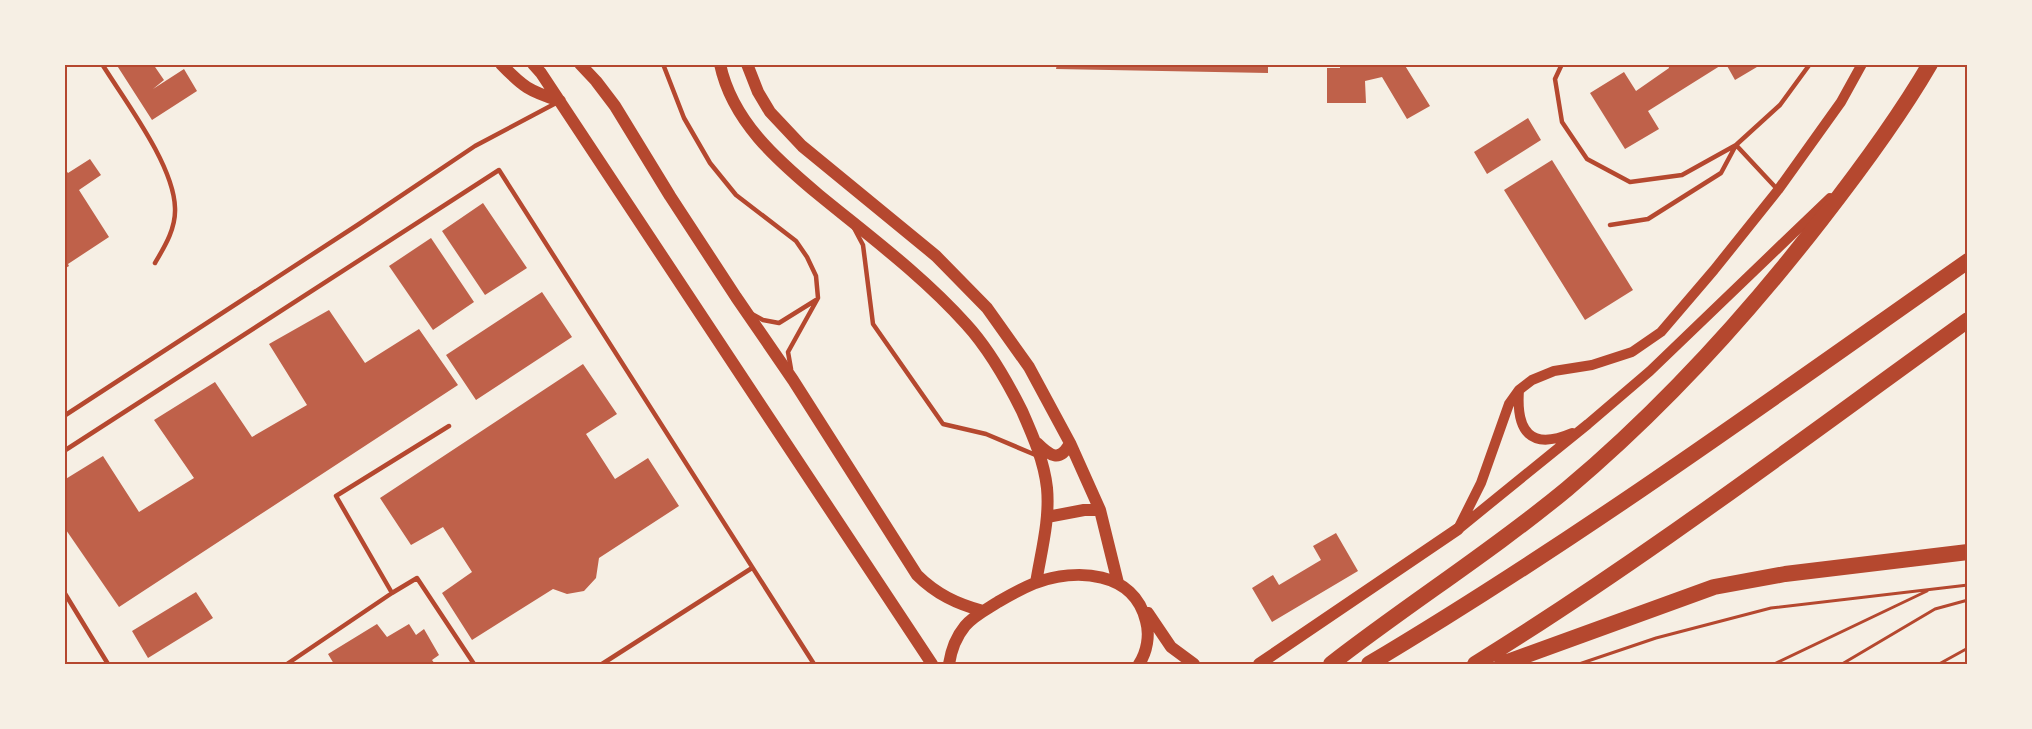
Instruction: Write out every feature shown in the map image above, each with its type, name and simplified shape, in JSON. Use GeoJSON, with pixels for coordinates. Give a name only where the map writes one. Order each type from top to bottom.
{"type":"FeatureCollection","features":[{"type":"Feature","properties":{"kind":"highway"},"geometry":{"type":"LineString","coordinates":[[1331,664],[1369,634],[1499,542],[1566,489],[1633,432],[1697,368],[1772,283],[1863,166],[1930,64]]}},
{"type":"Feature","properties":{"kind":"highway"},"geometry":{"type":"LineString","coordinates":[[1370,664],[1441,622],[1563,543],[1968,261]]}},
{"type":"Feature","properties":{"kind":"highway"},"geometry":{"type":"LineString","coordinates":[[1475,664],[1547,620],[1713,504],[1968,320]]}},
{"type":"Feature","properties":{"kind":"highway"},"geometry":{"type":"LineString","coordinates":[[1502,664],[1714,587],[1785,573],[1968,553]]}},
{"type":"Feature","properties":{"kind":"main road"},"geometry":{"type":"LineString","coordinates":[[501,64],[522,86],[560,101]]}},
{"type":"Feature","properties":{"kind":"main road"},"geometry":{"type":"LineString","coordinates":[[533,64],[560,101],[932,664]]}},
{"type":"Feature","properties":{"kind":"main road"},"geometry":{"type":"LineString","coordinates":[[580,64],[615,106],[736,297],[794,380],[916,575],[930,588],[949,599],[983,611]]}},
{"type":"Feature","properties":{"kind":"main road"},"geometry":{"type":"LineString","coordinates":[[720,64],[723,80],[748,127],[783,166],[918,276],[967,325],[1007,380],[1038,450],[1047,487],[1047,517],[1036,583]]}},
{"type":"Feature","properties":{"kind":"main road"},"geometry":{"type":"LineString","coordinates":[[747,64],[758,92],[770,112],[801,146],[936,256],[987,308],[1029,367],[1070,442],[1100,510],[1118,583]]}},
{"type":"Feature","properties":{"kind":"main road"},"geometry":{"type":"LineString","coordinates":[[1038,450],[1058,456],[1065,452],[1070,442]]}},
{"type":"Feature","properties":{"kind":"main road"},"geometry":{"type":"LineString","coordinates":[[1047,517],[1084,510],[1100,510]]}},
{"type":"Feature","properties":{"kind":"main road"},"geometry":{"type":"LineString","coordinates":[[1259,664],[1458,529]]}},
{"type":"Feature","properties":{"kind":"main road"},"geometry":{"type":"LineString","coordinates":[[949,664],[955,642],[965,625],[983,611],[1036,583],[1084,576],[1109,578],[1128,588],[1171,647],[1194,664]]}},
{"type":"Feature","properties":{"kind":"main road"},"geometry":{"type":"LineString","coordinates":[[1139,664],[1143,659],[1149,632],[1142,605]]}},
{"type":"Feature","properties":{"kind":"street"},"geometry":{"type":"LineString","coordinates":[[1458,529],[1481,483],[1509,404],[1519,390],[1532,380],[1554,371],[1592,365],[1632,352],[1661,332],[1778,190],[1841,102],[1862,64]]}},
{"type":"Feature","properties":{"kind":"street"},"geometry":{"type":"LineString","coordinates":[[1458,529],[1588,424],[1666,356],[1863,166]]}},
{"type":"Feature","properties":{"kind":"street"},"geometry":{"type":"LineString","coordinates":[[1519,390],[1520,421],[1528,433],[1539,440],[1562,437],[1588,424]]}},
{"type":"Feature","properties":{"kind":"lane"},"geometry":{"type":"LineString","coordinates":[[102,64],[162,159],[173,193],[175,208],[173,225],[167,243],[156,263]]}},
{"type":"Feature","properties":{"kind":"lane"},"geometry":{"type":"LineString","coordinates":[[663,64],[684,118],[710,163],[736,195],[796,242],[807,257],[816,276],[818,298],[788,352],[794,380]]}},
{"type":"Feature","properties":{"kind":"lane"},"geometry":{"type":"LineString","coordinates":[[1563,64],[1555,79],[1562,122],[1587,159],[1630,182],[1682,175],[1736,145],[1780,105],[1810,64]]}},
{"type":"Feature","properties":{"kind":"lane"},"geometry":{"type":"LineString","coordinates":[[64,416],[349,231],[475,146],[560,101]]}},
{"type":"Feature","properties":{"kind":"lane"},"geometry":{"type":"LineString","coordinates":[[1736,145],[1778,190]]}},
{"type":"Feature","properties":{"kind":"lane"},"geometry":{"type":"LineString","coordinates":[[1610,225],[1648,219],[1721,173],[1736,145]]}},
{"type":"Feature","properties":{"kind":"lane"},"geometry":{"type":"LineString","coordinates":[[64,451],[499,170],[814,664]]}},
{"type":"Feature","properties":{"kind":"lane"},"geometry":{"type":"LineString","coordinates":[[849,220],[863,245],[873,324],[943,424],[1038,450]]}},
{"type":"Feature","properties":{"kind":"lane"},"geometry":{"type":"LineString","coordinates":[[736,297],[753,315],[779,323],[818,298]]}},
{"type":"Feature","properties":{"kind":"lane"},"geometry":{"type":"LineString","coordinates":[[392,593],[336,496],[449,426]]}},
{"type":"Feature","properties":{"kind":"lane"},"geometry":{"type":"LineString","coordinates":[[602,664],[752,568]]}},
{"type":"Feature","properties":{"kind":"lane"},"geometry":{"type":"LineString","coordinates":[[287,664],[417,578],[474,664]]}},
{"type":"Feature","properties":{"kind":"lane"},"geometry":{"type":"LineString","coordinates":[[64,592],[108,664]]}},
{"type":"Feature","properties":{"kind":"path"},"geometry":{"type":"LineString","coordinates":[[1579,664],[1656,638],[1771,608],[1968,585]]}},
{"type":"Feature","properties":{"kind":"path"},"geometry":{"type":"LineString","coordinates":[[1774,664],[1930,590]]}},
{"type":"Feature","properties":{"kind":"path"},"geometry":{"type":"LineString","coordinates":[[1842,664],[1935,609],[1968,600]]}},
{"type":"Feature","properties":{"kind":"path"},"geometry":{"type":"LineString","coordinates":[[1939,664],[1968,648]]}},
{"type":"Feature","properties":{"kind":"building"},"geometry":{"type":"Polygon","coordinates":[[[116,64],[153,64],[164,80],[153,89],[184,69],[197,91],[152,120],[116,64]]]}},
{"type":"Feature","properties":{"kind":"building"},"geometry":{"type":"Polygon","coordinates":[[[1057,64],[1268,64],[1268,73],[1056,69],[1057,64]]]}},
{"type":"Feature","properties":{"kind":"building"},"geometry":{"type":"Polygon","coordinates":[[[1340,64],[1404,64],[1430,106],[1407,119],[1382,77],[1365,81],[1366,103],[1327,103],[1327,68],[1340,68],[1340,64]]]}},
{"type":"Feature","properties":{"kind":"building"},"geometry":{"type":"Polygon","coordinates":[[[1668,64],[1723,64],[1648,111],[1659,129],[1625,149],[1590,93],[1624,72],[1636,91],[1669,68],[1668,64]]]}},
{"type":"Feature","properties":{"kind":"building"},"geometry":{"type":"Polygon","coordinates":[[[1726,64],[1762,64],[1735,80],[1726,64]]]}},
{"type":"Feature","properties":{"kind":"building"},"geometry":{"type":"Polygon","coordinates":[[[1528,118],[1541,140],[1487,174],[1474,152],[1528,118]]]}},
{"type":"Feature","properties":{"kind":"building"},"geometry":{"type":"Polygon","coordinates":[[[90,159],[101,175],[79,190],[109,237],[64,269],[64,168],[68,173],[90,159]]]}},
{"type":"Feature","properties":{"kind":"building"},"geometry":{"type":"Polygon","coordinates":[[[1552,160],[1633,290],[1585,320],[1504,190],[1552,160]]]}},
{"type":"Feature","properties":{"kind":"building"},"geometry":{"type":"Polygon","coordinates":[[[483,203],[527,268],[485,295],[442,231],[483,203]]]}},
{"type":"Feature","properties":{"kind":"building"},"geometry":{"type":"Polygon","coordinates":[[[431,238],[474,302],[433,330],[389,266],[431,238]]]}},
{"type":"Feature","properties":{"kind":"building"},"geometry":{"type":"Polygon","coordinates":[[[542,292],[572,337],[476,400],[446,355],[542,292]]]}},
{"type":"Feature","properties":{"kind":"building"},"geometry":{"type":"Polygon","coordinates":[[[329,310],[365,363],[419,329],[458,385],[119,607],[64,527],[64,480],[103,456],[139,512],[194,478],[154,420],[215,382],[252,437],[307,405],[269,344],[329,310]]]}},
{"type":"Feature","properties":{"kind":"building"},"geometry":{"type":"Polygon","coordinates":[[[583,364],[617,414],[586,434],[615,479],[648,458],[679,506],[599,558],[596,578],[584,591],[567,594],[553,589],[472,640],[442,593],[472,572],[443,527],[411,545],[380,498],[583,364]]]}},
{"type":"Feature","properties":{"kind":"building"},"geometry":{"type":"Polygon","coordinates":[[[1336,533],[1358,571],[1272,622],[1252,588],[1273,575],[1279,585],[1321,560],[1313,546],[1336,533]]]}},
{"type":"Feature","properties":{"kind":"building"},"geometry":{"type":"Polygon","coordinates":[[[196,592],[213,618],[148,658],[132,631],[196,592]]]}},
{"type":"Feature","properties":{"kind":"building"},"geometry":{"type":"Polygon","coordinates":[[[377,624],[387,637],[409,624],[416,635],[424,629],[439,655],[432,660],[435,664],[334,664],[328,654],[377,624]]]}}]}
